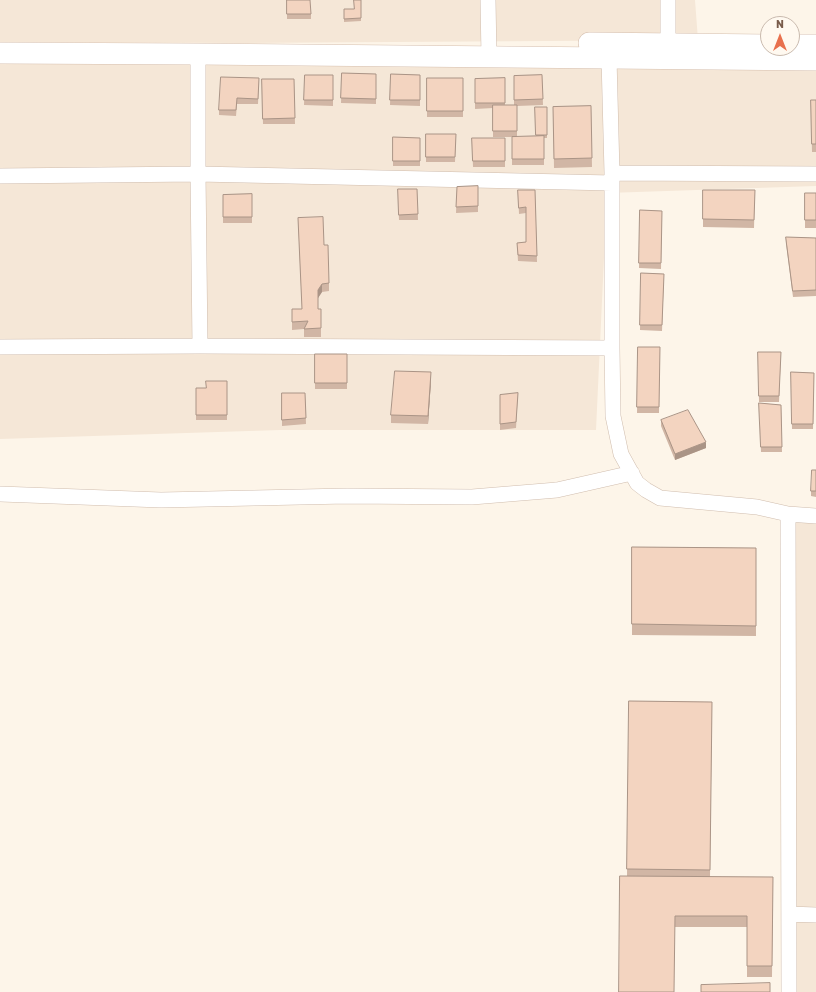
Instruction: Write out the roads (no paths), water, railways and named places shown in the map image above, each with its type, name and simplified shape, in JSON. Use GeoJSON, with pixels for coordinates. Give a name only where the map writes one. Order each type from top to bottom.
{"type":"FeatureCollection","features":[{"type":"Feature","properties":{"kind":"street"},"geometry":{"type":"LineString","coordinates":[[488,0],[489,49]]}},
{"type":"Feature","properties":{"kind":"street"},"geometry":{"type":"LineString","coordinates":[[668,0],[668,44]]}},
{"type":"Feature","properties":{"kind":"street"},"geometry":{"type":"LineString","coordinates":[[0,39],[489,49],[610,58],[816,60]]}},
{"type":"Feature","properties":{"kind":"street"},"geometry":{"type":"LineString","coordinates":[[0,53],[198,54],[668,44],[760,45]]}},
{"type":"Feature","properties":{"kind":"street"},"geometry":{"type":"LineString","coordinates":[[800,45],[816,45]]}},
{"type":"Feature","properties":{"kind":"street"},"geometry":{"type":"LineString","coordinates":[[198,54],[200,346]]}},
{"type":"Feature","properties":{"kind":"street"},"geometry":{"type":"LineString","coordinates":[[610,58],[613,416],[621,454],[638,483],[646,490],[660,498],[757,507],[788,514],[816,516]]}},
{"type":"Feature","properties":{"kind":"street"},"geometry":{"type":"LineString","coordinates":[[0,176],[198,174],[612,178],[816,174]]}},
{"type":"Feature","properties":{"kind":"street"},"geometry":{"type":"LineString","coordinates":[[0,347],[200,346],[612,348]]}},
{"type":"Feature","properties":{"kind":"street"},"geometry":{"type":"LineString","coordinates":[[0,494],[161,500],[347,496],[472,497],[557,490],[632,473]]}},
{"type":"Feature","properties":{"kind":"street"},"geometry":{"type":"LineString","coordinates":[[788,514],[789,992]]}},
{"type":"Feature","properties":{"kind":"street"},"geometry":{"type":"LineString","coordinates":[[789,914],[816,915]]}}]}
